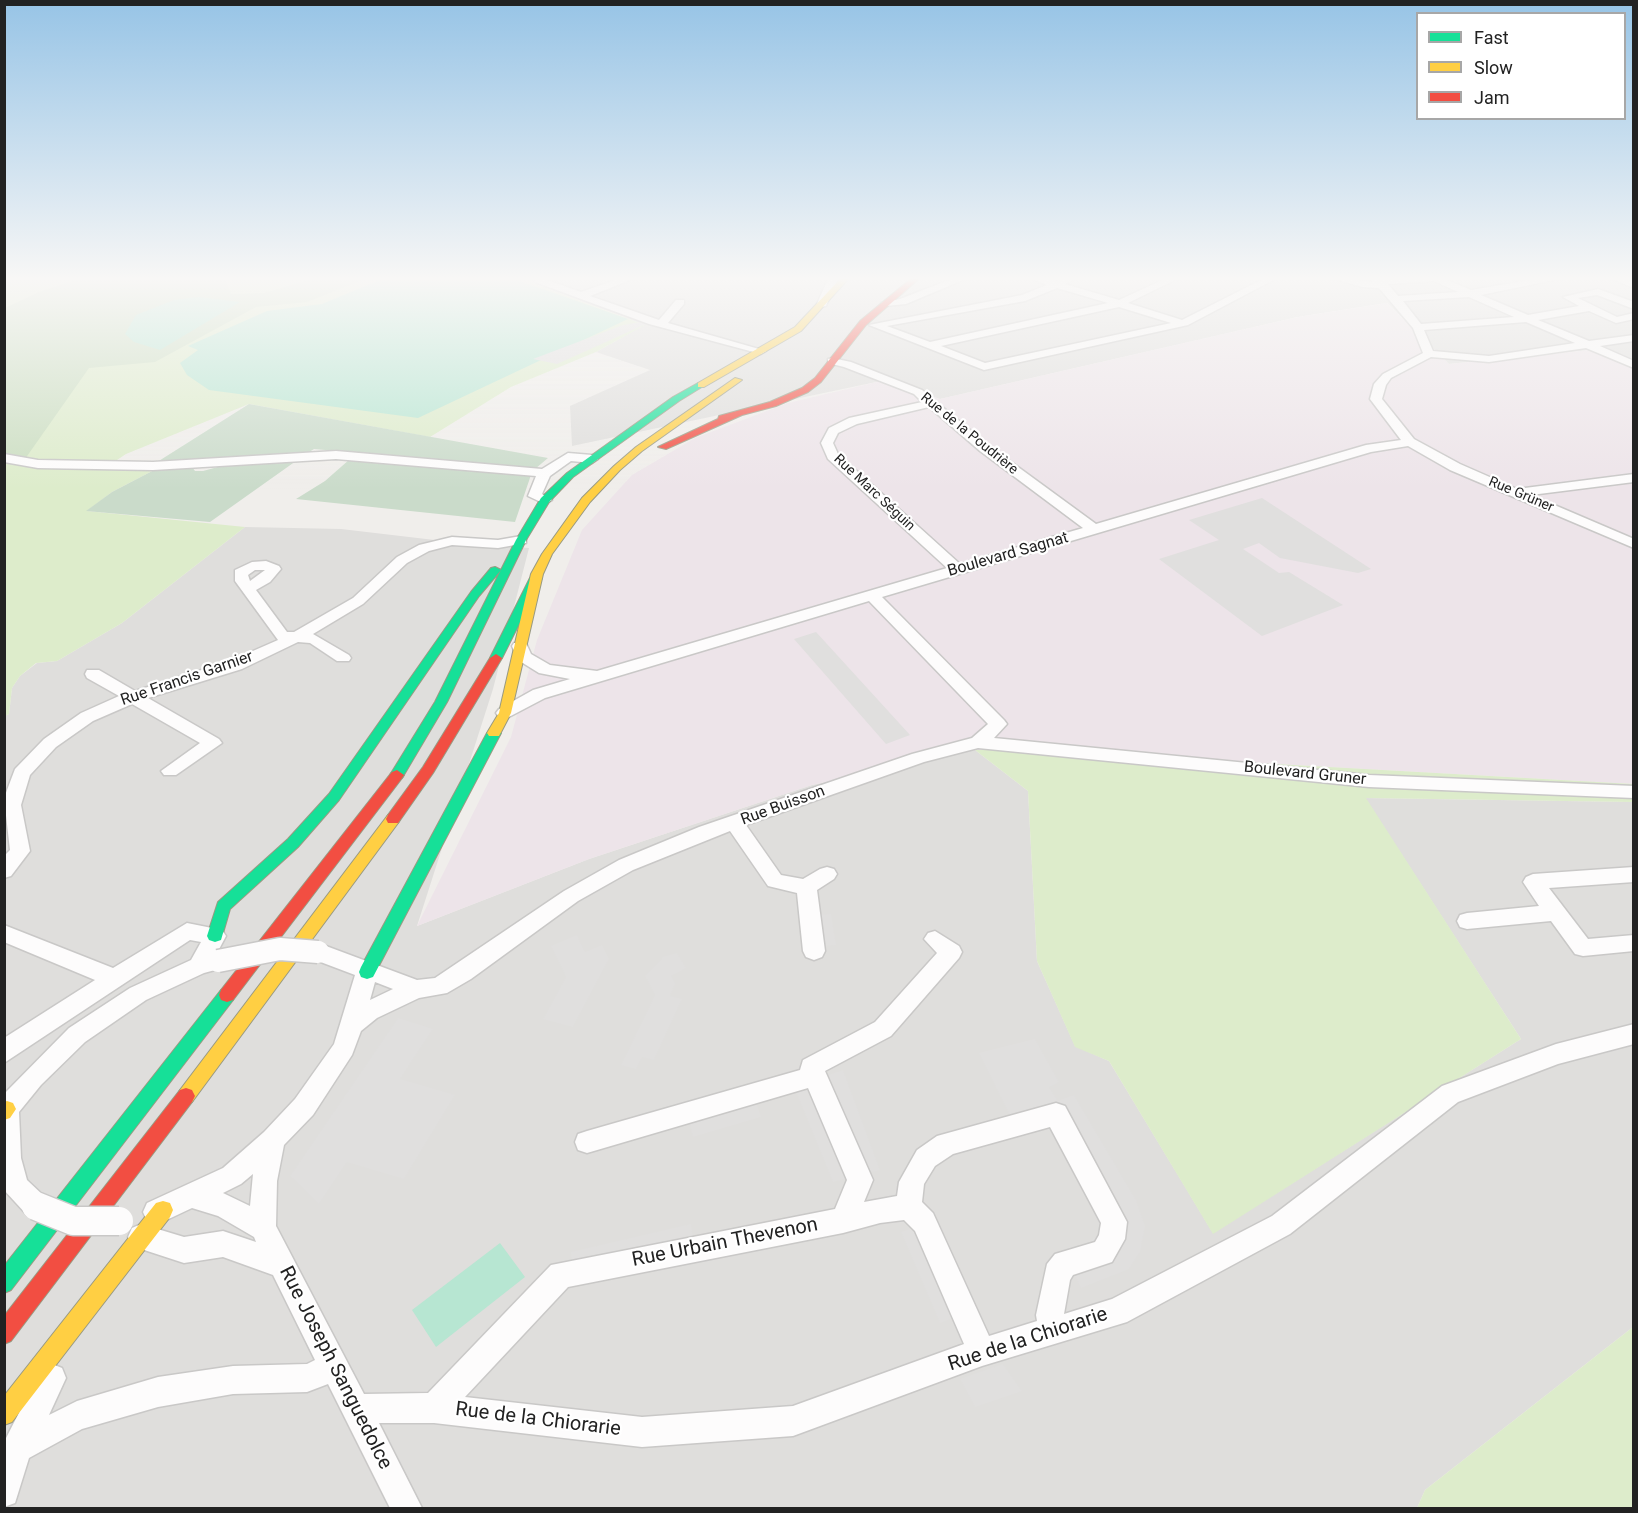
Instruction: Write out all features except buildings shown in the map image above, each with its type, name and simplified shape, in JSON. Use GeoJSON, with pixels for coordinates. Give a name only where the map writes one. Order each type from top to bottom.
{"type":"FeatureCollection","features":[{"type":"Feature","properties":{"kind":"main road"},"geometry":{"type":"LineString","coordinates":[[215,936],[223,906],[293,843],[334,797],[475,594],[551,506],[570,475],[666,406],[766,348]]}},
{"type":"Feature","properties":{"kind":"main road"},"geometry":{"type":"LineString","coordinates":[[4,1334],[376,843],[428,770],[486,678],[547,554],[601,488],[639,449],[784,348]]}},
{"type":"Feature","properties":{"kind":"main road"},"geometry":{"type":"LineString","coordinates":[[666,406],[658,418],[593,464],[570,486],[576,490],[601,488],[666,445],[738,414],[805,390],[818,380],[845,348]]}},
{"type":"Feature","properties":{"kind":"main road"},"geometry":{"type":"LineString","coordinates":[[691,412],[689,416],[700,420],[738,414]]}},
{"type":"Feature","properties":{"kind":"main road"},"geometry":{"type":"LineString","coordinates":[[367,972],[490,745],[505,713],[539,554],[566,512],[551,506]]}},
{"type":"Feature","properties":{"kind":"main road"},"geometry":{"type":"LineString","coordinates":[[4,1283],[397,776],[441,702],[521,540]]}},
{"type":"Feature","properties":{"kind":"main road"},"geometry":{"type":"LineString","coordinates":[[4,1414],[162,1210]]}},
{"type":"Feature","properties":{"kind":"street"},"geometry":{"type":"LineString","coordinates":[[749,348],[761,351]]}},
{"type":"Feature","properties":{"kind":"street"},"geometry":{"type":"LineString","coordinates":[[932,348],[984,367],[1072,348]]}},
{"type":"Feature","properties":{"kind":"street"},"geometry":{"type":"LineString","coordinates":[[1426,348],[1429,354],[1489,359],[1571,348]]}},
{"type":"Feature","properties":{"kind":"street"},"geometry":{"type":"LineString","coordinates":[[1596,348],[1634,364]]}},
{"type":"Feature","properties":{"kind":"street","name":"Rue Grüner"},"geometry":{"type":"LineString","coordinates":[[1429,354],[1387,376],[1380,384],[1376,399],[1393,424],[1410,442],[1455,467],[1634,544]]}},
{"type":"Feature","properties":{"kind":"street","name":"Rue de la Poudrière"},"geometry":{"type":"LineString","coordinates":[[832,361],[904,386],[932,403],[984,448],[1094,530]]}},
{"type":"Feature","properties":{"kind":"street","name":"Rue Marc Séguin"},"geometry":{"type":"LineString","coordinates":[[932,403],[852,421],[833,432],[827,443],[832,456],[958,570]]}},
{"type":"Feature","properties":{"kind":"street","name":"Boulevard Sagnat"},"geometry":{"type":"LineString","coordinates":[[607,673],[1370,448],[1410,442]]}},
{"type":"Feature","properties":{"kind":"street"},"geometry":{"type":"LineString","coordinates":[[4,458],[38,464],[153,466],[336,455],[545,473]]}},
{"type":"Feature","properties":{"kind":"street"},"geometry":{"type":"LineString","coordinates":[[551,506],[535,496],[539,481],[545,473],[568,457],[592,459]]}},
{"type":"Feature","properties":{"kind":"street"},"geometry":{"type":"LineString","coordinates":[[1518,493],[1634,478]]}},
{"type":"Feature","properties":{"kind":"street","name":"Rue Francis Garnier"},"geometry":{"type":"LineString","coordinates":[[4,872],[20,850],[12,805],[21,772],[50,743],[87,717],[134,697],[236,665],[297,637],[358,602],[402,560],[423,548],[452,541],[498,544],[521,540]]}},
{"type":"Feature","properties":{"kind":"street"},"geometry":{"type":"LineString","coordinates":[[248,588],[282,636],[314,639],[343,658]]}},
{"type":"Feature","properties":{"kind":"street"},"geometry":{"type":"LineString","coordinates":[[872,595],[998,724],[978,742]]}},
{"type":"Feature","properties":{"kind":"street"},"geometry":{"type":"LineString","coordinates":[[520,646],[524,657],[545,669],[571,674],[607,673]]}},
{"type":"Feature","properties":{"kind":"street"},"geometry":{"type":"LineString","coordinates":[[505,713],[539,694],[607,673]]}},
{"type":"Feature","properties":{"kind":"street"},"geometry":{"type":"LineString","coordinates":[[93,674],[213,743],[170,771]]}},
{"type":"Feature","properties":{"kind":"street","name":"Boulevard Gruner"},"geometry":{"type":"LineString","coordinates":[[978,742],[1369,781],[1631,794]]}},
{"type":"Feature","properties":{"kind":"street","name":"Rue Buisson"},"geometry":{"type":"LineString","coordinates":[[353,1024],[369,1011],[417,989],[439,987],[463,973],[572,896],[626,865],[705,832],[735,824],[918,758],[978,742]]}},
{"type":"Feature","properties":{"kind":"street"},"geometry":{"type":"LineString","coordinates":[[735,824],[775,881],[806,886],[827,874]]}},
{"type":"Feature","properties":{"kind":"street"},"geometry":{"type":"LineString","coordinates":[[1634,874],[1533,882],[1583,948],[1634,943]]}},
{"type":"Feature","properties":{"kind":"street"},"geometry":{"type":"LineString","coordinates":[[806,886],[814,951]]}},
{"type":"Feature","properties":{"kind":"street"},"geometry":{"type":"LineString","coordinates":[[1467,921],[1556,912]]}},
{"type":"Feature","properties":{"kind":"street"},"geometry":{"type":"LineString","coordinates":[[4,1053],[9,1047],[187,931],[215,936],[209,964]]}},
{"type":"Feature","properties":{"kind":"street"},"geometry":{"type":"LineString","coordinates":[[4,933],[114,978]]}},
{"type":"Feature","properties":{"kind":"street"},"geometry":{"type":"LineString","coordinates":[[843,1220],[861,1180],[812,1067],[883,1029],[951,952],[935,939]]}},
{"type":"Feature","properties":{"kind":"street"},"geometry":{"type":"LineString","coordinates":[[367,972],[344,1048],[327,1075],[304,1107],[273,1140],[232,1176],[162,1210],[119,1221],[74,1221],[36,1206],[16,1187],[8,1158],[9,1099],[77,1035],[138,994],[209,964],[280,949],[318,952],[335,956],[367,972],[417,989]]}},
{"type":"Feature","properties":{"kind":"street","name":"Rue de la Chiorarie"},"geometry":{"type":"LineString","coordinates":[[356,1408],[434,1408],[642,1432],[792,1420],[982,1352],[1053,1329],[1117,1312],[1281,1225],[1450,1094],[1556,1054],[1634,1034]]}},
{"type":"Feature","properties":{"kind":"street"},"geometry":{"type":"LineString","coordinates":[[587,1142],[815,1076]]}},
{"type":"Feature","properties":{"kind":"street"},"geometry":{"type":"LineString","coordinates":[[982,1352],[924,1222],[909,1207],[912,1182],[926,1158],[946,1144],[1056,1114],[1114,1222],[1112,1239],[1103,1253],[1065,1263],[1057,1274],[1050,1315],[1053,1329]]}},
{"type":"Feature","properties":{"kind":"street"},"geometry":{"type":"LineString","coordinates":[[191,1195],[225,1206],[263,1228],[264,1181],[273,1140]]}},
{"type":"Feature","properties":{"kind":"street","name":"Rue Urbain Thevenon"},"geometry":{"type":"LineString","coordinates":[[434,1408],[561,1275],[843,1220],[880,1210],[909,1207]]}},
{"type":"Feature","properties":{"kind":"street","name":"Rue Joseph Sanguedolce"},"geometry":{"type":"LineString","coordinates":[[263,1228],[283,1265],[320,1373],[356,1408],[406,1509]]}},
{"type":"Feature","properties":{"kind":"street"},"geometry":{"type":"LineString","coordinates":[[141,1237],[184,1250],[223,1244],[283,1265]]}},
{"type":"Feature","properties":{"kind":"street"},"geometry":{"type":"LineString","coordinates":[[4,1492],[17,1448],[90,1305]]}},
{"type":"Feature","properties":{"kind":"street"},"geometry":{"type":"LineString","coordinates":[[17,1448],[77,1416],[158,1392],[233,1380],[320,1373]]}},
{"type":"Feature","properties":{"kind":"shaded area"},"geometry":{"type":"Polygon","coordinates":[[[563,348],[593,348],[557,364],[533,359],[563,348]]]}},
{"type":"Feature","properties":{"kind":"shaded area"},"geometry":{"type":"Polygon","coordinates":[[[604,348],[1164,348],[940,399],[881,381],[572,446],[570,406],[650,370],[596,352],[604,348]]]}},
{"type":"Feature","properties":{"kind":"shaded area"},"geometry":{"type":"Polygon","coordinates":[[[1164,348],[1432,348],[1449,364],[1591,350],[1633,369],[1633,784],[1025,750],[975,750],[812,785],[589,859],[417,926],[511,737],[537,640],[582,530],[632,475],[695,438],[788,403],[881,381],[940,399],[1164,348]]]}},
{"type":"Feature","properties":{"kind":"shaded area"},"geometry":{"type":"Polygon","coordinates":[[[1432,348],[1633,348],[1633,369],[1591,350],[1449,364],[1432,348]]]}},
{"type":"Feature","properties":{"kind":"shaded area"},"geometry":{"type":"Polygon","coordinates":[[[1262,498],[1371,569],[1358,573],[1280,558],[1259,543],[1243,549],[1279,573],[1289,572],[1343,605],[1262,636],[1159,559],[1219,540],[1189,520],[1262,498]]]}},
{"type":"Feature","properties":{"kind":"shaded area"},"geometry":{"type":"Polygon","coordinates":[[[245,527],[341,529],[477,545],[529,548],[493,689],[417,926],[589,859],[812,785],[975,750],[1028,791],[1037,961],[1075,1046],[1109,1061],[1213,1233],[1521,1039],[1365,798],[1633,802],[1633,1327],[1425,1490],[1417,1508],[5,1508],[4,716],[9,714],[12,688],[20,676],[37,663],[57,661],[122,623],[245,527]]]}},
{"type":"Feature","properties":{"kind":"shaded area"},"geometry":{"type":"Polygon","coordinates":[[[816,632],[910,735],[886,744],[794,639],[816,632]]]}},
{"type":"Feature","properties":{"kind":"shaded area"},"geometry":{"type":"Polygon","coordinates":[[[831,914],[836,945],[821,946],[817,915],[831,914]]]}},
{"type":"Feature","properties":{"kind":"shaded area"},"geometry":{"type":"Polygon","coordinates":[[[577,935],[585,952],[602,945],[609,959],[573,1027],[543,1019],[566,977],[551,946],[577,935]]]}},
{"type":"Feature","properties":{"kind":"shaded area"},"geometry":{"type":"Polygon","coordinates":[[[677,953],[686,968],[671,976],[675,984],[670,996],[682,999],[654,1060],[642,1057],[636,1069],[621,1065],[655,995],[645,976],[663,957],[677,953]]]}},
{"type":"Feature","properties":{"kind":"shaded area"},"geometry":{"type":"Polygon","coordinates":[[[398,1018],[433,1029],[400,1079],[455,1095],[404,1179],[347,1162],[319,1204],[290,1176],[398,1018]]]}},
{"type":"Feature","properties":{"kind":"shaded area"},"geometry":{"type":"Polygon","coordinates":[[[1035,1039],[1059,1082],[1049,1087],[1058,1101],[1074,1095],[1136,1200],[1145,1226],[1140,1252],[1129,1269],[1081,1288],[1064,1253],[1087,1244],[1101,1232],[1104,1221],[1053,1118],[1017,1130],[979,1053],[1035,1039]]]}},
{"type":"Feature","properties":{"kind":"shaded area"},"geometry":{"type":"Polygon","coordinates":[[[843,1070],[880,1170],[833,1182],[794,1087],[843,1070]]]}},
{"type":"Feature","properties":{"kind":"shaded area"},"geometry":{"type":"Polygon","coordinates":[[[756,1102],[761,1117],[693,1137],[689,1122],[756,1102]]]}},
{"type":"Feature","properties":{"kind":"shaded area"},"geometry":{"type":"Polygon","coordinates":[[[691,1224],[693,1239],[572,1267],[571,1252],[691,1224]]]}},
{"type":"Feature","properties":{"kind":"shaded area"},"geometry":{"type":"Polygon","coordinates":[[[916,1227],[955,1317],[940,1323],[901,1232],[916,1227]]]}},
{"type":"Feature","properties":{"kind":"shaded area"},"geometry":{"type":"Polygon","coordinates":[[[1003,1364],[1022,1391],[975,1407],[960,1379],[1003,1364]]]}},
{"type":"Feature","properties":{"kind":"green space"},"geometry":{"type":"Polygon","coordinates":[[[5,348],[604,348],[511,387],[430,437],[249,404],[126,454],[105,468],[158,468],[112,492],[87,511],[245,527],[122,623],[57,661],[36,663],[20,676],[12,688],[9,714],[5,716],[5,348]]]}},
{"type":"Feature","properties":{"kind":"green space"},"geometry":{"type":"Polygon","coordinates":[[[5,348],[181,348],[155,362],[89,368],[25,459],[5,456],[5,348]]]}},
{"type":"Feature","properties":{"kind":"green space"},"geometry":{"type":"Polygon","coordinates":[[[192,348],[567,348],[418,418],[209,390],[187,375],[180,363],[198,350],[192,348]]]}},
{"type":"Feature","properties":{"kind":"green space"},"geometry":{"type":"Polygon","coordinates":[[[249,404],[548,458],[535,469],[314,449],[303,456],[154,464],[249,404]]]}},
{"type":"Feature","properties":{"kind":"green space"},"geometry":{"type":"Polygon","coordinates":[[[350,459],[531,475],[515,522],[296,499],[325,481],[350,459]]]}},
{"type":"Feature","properties":{"kind":"green space"},"geometry":{"type":"Polygon","coordinates":[[[296,461],[210,522],[86,511],[112,492],[158,468],[192,467],[195,471],[203,471],[225,465],[296,461]]]}},
{"type":"Feature","properties":{"kind":"green space"},"geometry":{"type":"Polygon","coordinates":[[[975,750],[1025,750],[1633,784],[1633,802],[1366,798],[1521,1039],[1213,1234],[1109,1061],[1075,1047],[1037,961],[1028,791],[975,750]]]}},
{"type":"Feature","properties":{"kind":"green space"},"geometry":{"type":"Polygon","coordinates":[[[500,1243],[525,1277],[436,1347],[412,1310],[500,1243]]]}},
{"type":"Feature","properties":{"kind":"green space"},"geometry":{"type":"Polygon","coordinates":[[[1633,1327],[1633,1508],[1417,1508],[1425,1490],[1633,1327]]]}},
{"type":"Feature","properties":{"kind":"traffic: fast"},"geometry":{"type":"LineString","coordinates":[[397,775],[441,702],[521,540],[545,500],[570,475],[676,399],[701,385]]}},
{"type":"Feature","properties":{"kind":"traffic: fast"},"geometry":{"type":"LineString","coordinates":[[215,936],[223,906],[293,843],[334,797],[475,594],[495,570]]}},
{"type":"Feature","properties":{"kind":"traffic: fast"},"geometry":{"type":"LineString","coordinates":[[496,658],[536,578]]}},
{"type":"Feature","properties":{"kind":"traffic: fast"},"geometry":{"type":"LineString","coordinates":[[367,972],[494,733]]}},
{"type":"Feature","properties":{"kind":"traffic: fast"},"geometry":{"type":"LineString","coordinates":[[4,1283],[227,995]]}},
{"type":"Feature","properties":{"kind":"traffic: slow"},"geometry":{"type":"LineString","coordinates":[[701,385],[766,348]]}},
{"type":"Feature","properties":{"kind":"traffic: slow"},"geometry":{"type":"LineString","coordinates":[[494,733],[505,713],[537,574],[547,554],[586,500],[617,468],[639,449],[738,380]]}},
{"type":"Feature","properties":{"kind":"traffic: slow"},"geometry":{"type":"LineString","coordinates":[[186,1096],[393,819]]}},
{"type":"Feature","properties":{"kind":"traffic: slow"},"geometry":{"type":"LineString","coordinates":[[4,1112],[7,1109]]}},
{"type":"Feature","properties":{"kind":"traffic: slow"},"geometry":{"type":"LineString","coordinates":[[4,1414],[163,1210]]}},
{"type":"Feature","properties":{"kind":"traffic: jam"},"geometry":{"type":"LineString","coordinates":[[722,418],[773,404],[805,390],[818,380],[844,348]]}},
{"type":"Feature","properties":{"kind":"traffic: jam"},"geometry":{"type":"LineString","coordinates":[[663,447],[738,414]]}},
{"type":"Feature","properties":{"kind":"traffic: jam"},"geometry":{"type":"LineString","coordinates":[[393,819],[428,770],[496,658]]}},
{"type":"Feature","properties":{"kind":"traffic: jam"},"geometry":{"type":"LineString","coordinates":[[227,995],[397,775]]}},
{"type":"Feature","properties":{"kind":"traffic: jam"},"geometry":{"type":"LineString","coordinates":[[4,1334],[186,1096]]}}]}
